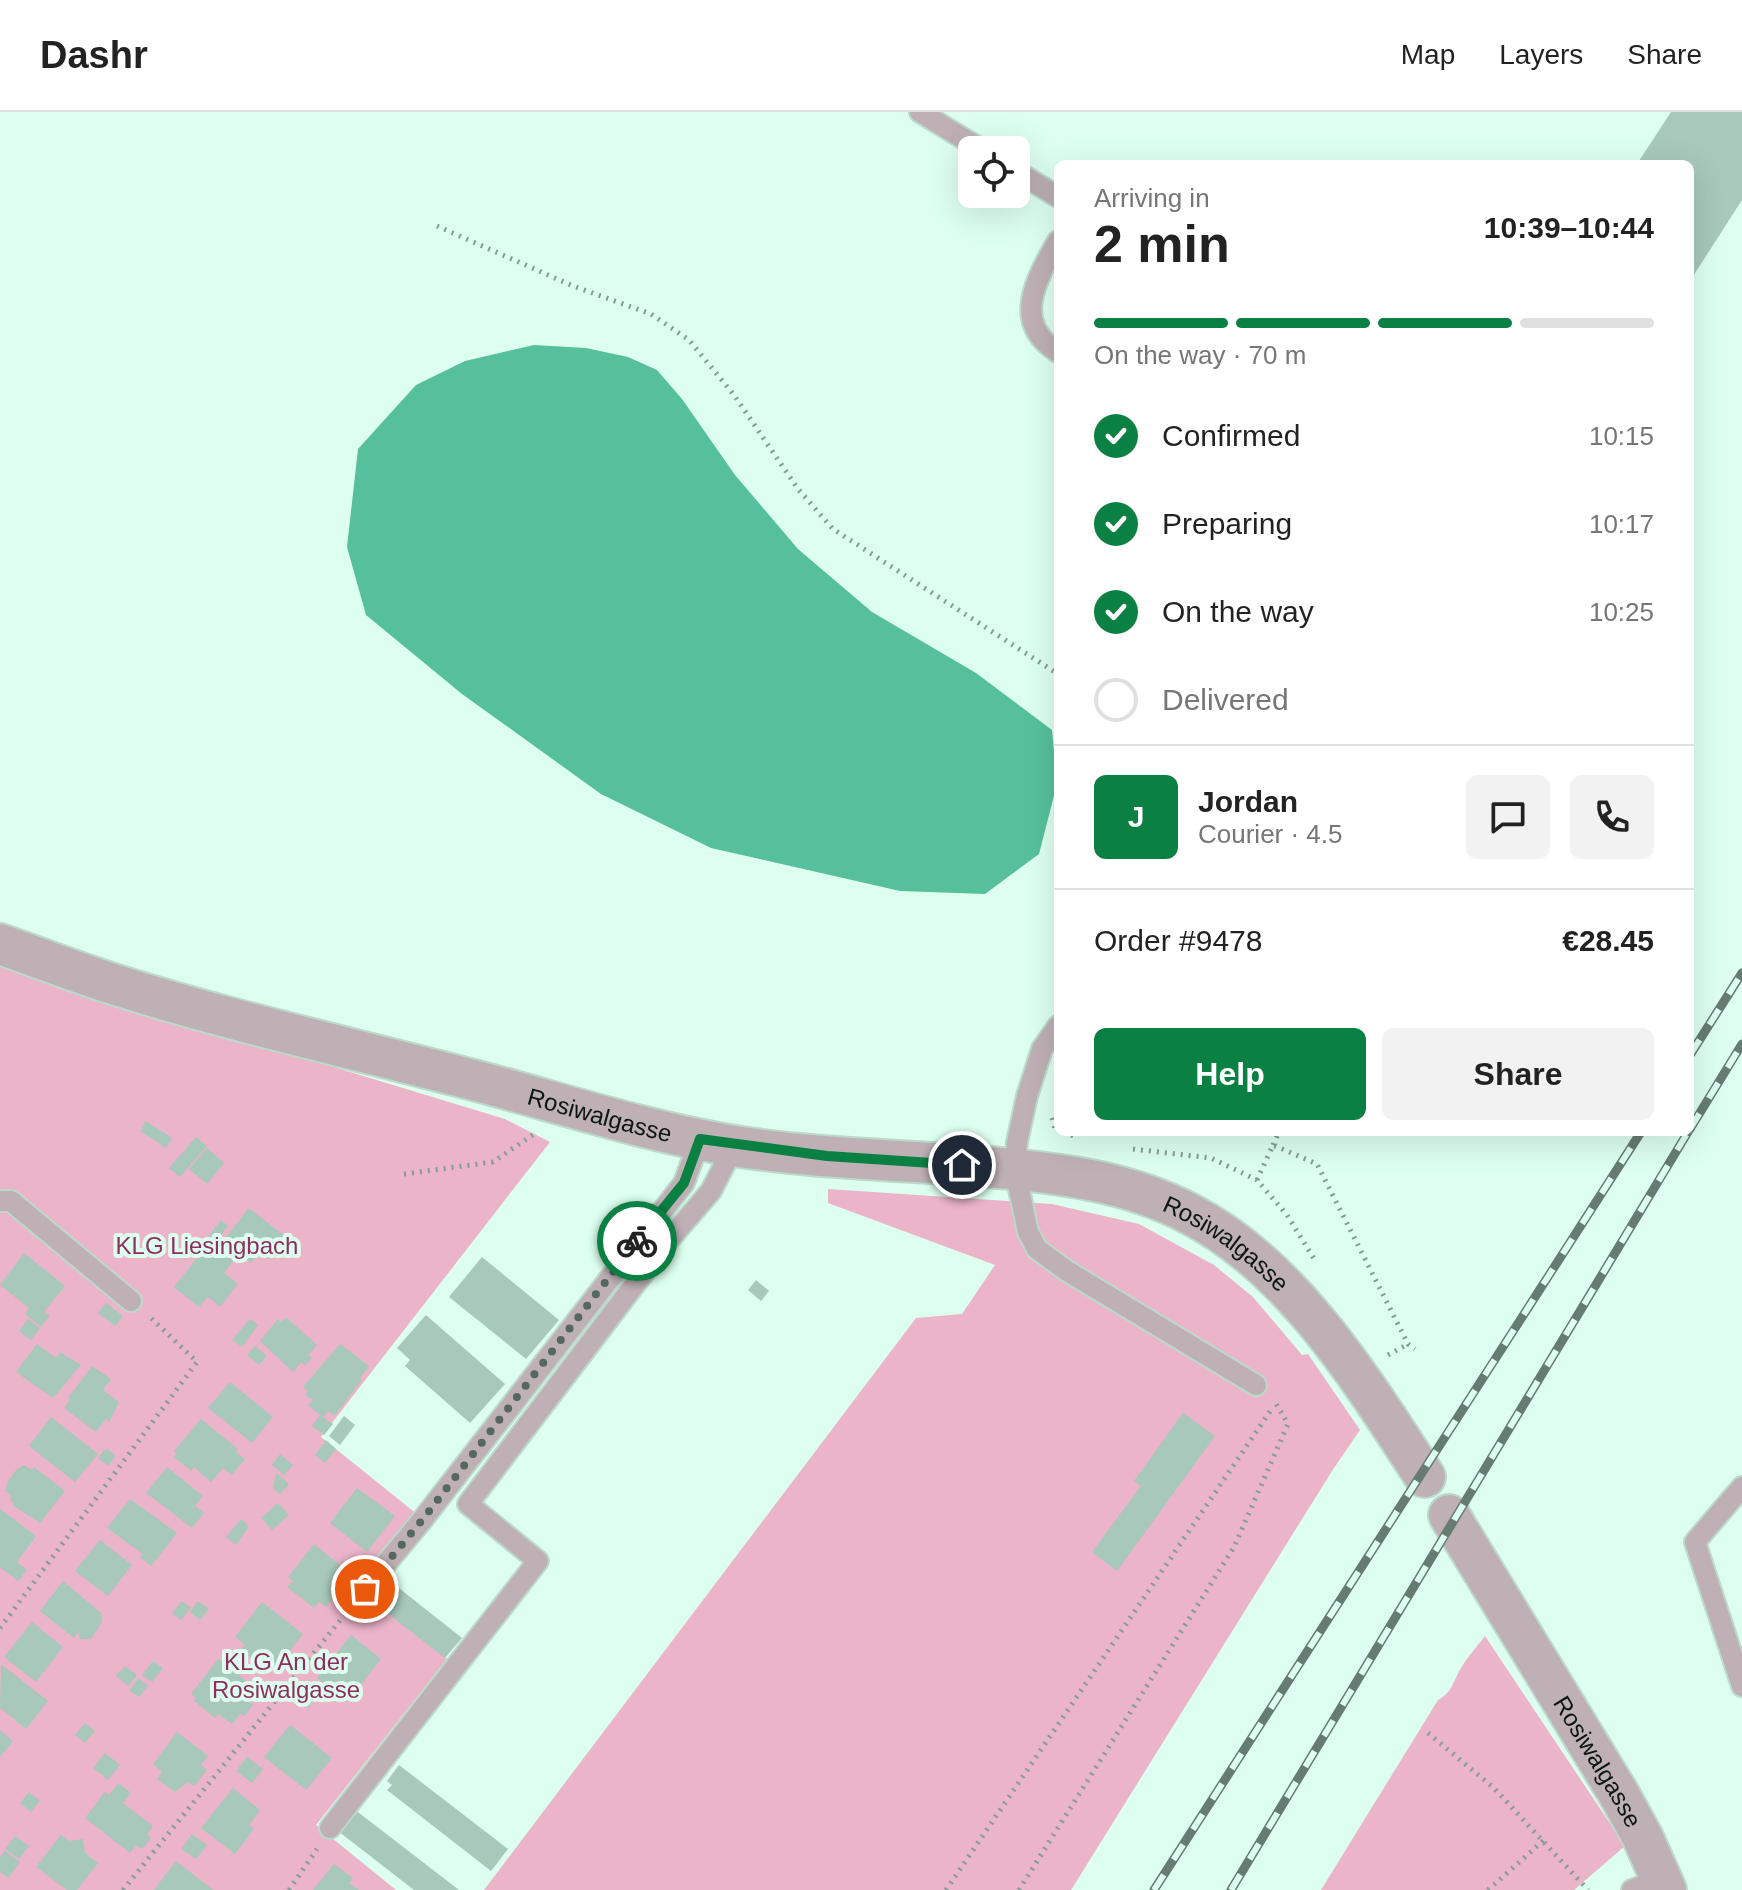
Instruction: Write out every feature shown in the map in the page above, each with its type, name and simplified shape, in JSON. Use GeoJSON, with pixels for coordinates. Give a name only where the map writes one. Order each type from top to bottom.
{"type":"FeatureCollection","features":[{"type":"Feature","properties":{"kind":"street","name":"Rosiwalgasse"},"geometry":{"type":"LineString","coordinates":[[0,944],[154,996],[570,1107],[717,1142],[827,1156],[1015,1170],[1116,1185],[1161,1200],[1191,1214],[1250,1254],[1282,1282],[1378,1401],[1425,1477]]}},
{"type":"Feature","properties":{"kind":"street","name":"Rosiwalgasse"},"geometry":{"type":"LineString","coordinates":[[1449,1515],[1620,1796],[1653,1886]]}},
{"type":"Feature","properties":{"kind":"lane"},"geometry":{"type":"LineString","coordinates":[[920,112],[959,136]]}},
{"type":"Feature","properties":{"kind":"lane"},"geometry":{"type":"LineString","coordinates":[[1030,180],[1054,195]]}},
{"type":"Feature","properties":{"kind":"lane"},"geometry":{"type":"LineString","coordinates":[[1054,249],[1032,292],[1029,308],[1034,326],[1054,350]]}},
{"type":"Feature","properties":{"kind":"lane"},"geometry":{"type":"LineString","coordinates":[[1054,1032],[1042,1049],[1017,1142],[1015,1170],[1028,1232],[1037,1249],[1067,1271],[1256,1385]]}},
{"type":"Feature","properties":{"kind":"lane"},"geometry":{"type":"LineString","coordinates":[[365,1589],[717,1142]]}},
{"type":"Feature","properties":{"kind":"lane"},"geometry":{"type":"LineString","coordinates":[[330,1828],[538,1561],[468,1504],[667,1242],[711,1191],[717,1142]]}},
{"type":"Feature","properties":{"kind":"lane"},"geometry":{"type":"LineString","coordinates":[[0,1201],[11,1201],[131,1301]]}},
{"type":"Feature","properties":{"kind":"lane"},"geometry":{"type":"LineString","coordinates":[[1742,1487],[1695,1542],[1742,1686]]}},
{"type":"Feature","properties":{"kind":"path"},"geometry":{"type":"LineString","coordinates":[[437,226],[573,286],[651,314],[689,340],[734,395],[798,489],[833,529],[1054,671]]}},
{"type":"Feature","properties":{"kind":"path"},"geometry":{"type":"LineString","coordinates":[[404,1174],[493,1162],[570,1107]]}},
{"type":"Feature","properties":{"kind":"path"},"geometry":{"type":"LineString","coordinates":[[1257,1180],[1277,1136]]}},
{"type":"Feature","properties":{"kind":"path"},"geometry":{"type":"LineString","coordinates":[[1273,1145],[1317,1164],[1408,1344],[1415,1349]]}},
{"type":"Feature","properties":{"kind":"path"},"geometry":{"type":"LineString","coordinates":[[0,1628],[197,1362],[131,1301]]}},
{"type":"Feature","properties":{"kind":"path"},"geometry":{"type":"LineString","coordinates":[[1382,1358],[1408,1344]]}},
{"type":"Feature","properties":{"kind":"path"},"geometry":{"type":"LineString","coordinates":[[1019,1890],[1234,1547],[1288,1424],[1276,1403],[1256,1385]]}},
{"type":"Feature","properties":{"kind":"path"},"geometry":{"type":"LineString","coordinates":[[946,1890],[1276,1403]]}},
{"type":"Feature","properties":{"kind":"path"},"geometry":{"type":"LineString","coordinates":[[123,1890],[365,1589]]}},
{"type":"Feature","properties":{"kind":"path"},"geometry":{"type":"LineString","coordinates":[[1428,1733],[1494,1788],[1588,1890]]}},
{"type":"Feature","properties":{"kind":"path"},"geometry":{"type":"LineString","coordinates":[[289,1890],[330,1828]]}},
{"type":"Feature","properties":{"kind":"path"},"geometry":{"type":"LineString","coordinates":[[1488,1890],[1544,1840]]}},
{"type":"Feature","properties":{"kind":"green space","name":"KLG Liesingbach"},"geometry":{"type":"Polygon","coordinates":[[[0,958],[103,997],[505,1119],[550,1142],[321,1437],[423,1519],[366,1589],[447,1659],[316,1825],[396,1890],[0,1890],[0,958]]]}},
{"type":"Feature","properties":{"kind":"green space"},"geometry":{"type":"Polygon","coordinates":[[[828,1189],[1052,1204],[1139,1224],[1214,1265],[1253,1297],[1302,1355],[1308,1354],[1360,1430],[1071,1890],[484,1890],[916,1318],[962,1314],[995,1265],[828,1203],[828,1189]]]}},
{"type":"Feature","properties":{"kind":"green space"},"geometry":{"type":"Polygon","coordinates":[[[1485,1636],[1625,1846],[1574,1890],[1321,1890],[1438,1700],[1450,1690],[1463,1664],[1485,1636]]]}},
{"type":"Feature","properties":{"kind":"shaded area"},"geometry":{"type":"Polygon","coordinates":[[[534,345],[586,348],[628,357],[657,370],[682,399],[735,475],[798,549],[872,612],[976,673],[1052,730],[1054,796],[1039,854],[985,894],[900,891],[711,848],[601,794],[462,694],[366,615],[347,547],[358,449],[416,385],[465,361],[534,345]]]}},
{"type":"Feature","properties":{"kind":"building"},"geometry":{"type":"Polygon","coordinates":[[[1671,112],[1742,112],[1742,200],[1694,275],[1694,160],[1640,160],[1671,112]]]}},
{"type":"Feature","properties":{"kind":"building"},"geometry":{"type":"Polygon","coordinates":[[[146,1121],[172,1138],[166,1148],[140,1131],[146,1121]]]}},
{"type":"Feature","properties":{"kind":"building"},"geometry":{"type":"Polygon","coordinates":[[[196,1137],[207,1146],[180,1177],[169,1168],[196,1137]]]}},
{"type":"Feature","properties":{"kind":"building"},"geometry":{"type":"Polygon","coordinates":[[[207,1148],[224,1163],[207,1184],[189,1169],[207,1148]]]}},
{"type":"Feature","properties":{"kind":"building"},"geometry":{"type":"Polygon","coordinates":[[[249,1208],[286,1237],[268,1259],[259,1253],[251,1263],[223,1241],[249,1208]]]}},
{"type":"Feature","properties":{"kind":"building"},"geometry":{"type":"Polygon","coordinates":[[[221,1220],[228,1226],[216,1242],[208,1237],[221,1220]]]}},
{"type":"Feature","properties":{"kind":"building"},"geometry":{"type":"Polygon","coordinates":[[[212,1245],[233,1261],[224,1273],[238,1284],[220,1307],[208,1297],[199,1307],[174,1287],[200,1254],[203,1256],[212,1245]]]}},
{"type":"Feature","properties":{"kind":"building"},"geometry":{"type":"Polygon","coordinates":[[[24,1253],[65,1286],[44,1312],[50,1316],[41,1327],[25,1314],[29,1308],[0,1285],[24,1253]]]}},
{"type":"Feature","properties":{"kind":"building"},"geometry":{"type":"Polygon","coordinates":[[[482,1257],[559,1320],[526,1359],[449,1297],[482,1257]]]}},
{"type":"Feature","properties":{"kind":"building"},"geometry":{"type":"Polygon","coordinates":[[[756,1280],[769,1291],[761,1301],[748,1290],[756,1280]]]}},
{"type":"Feature","properties":{"kind":"building"},"geometry":{"type":"Polygon","coordinates":[[[106,1303],[123,1316],[115,1326],[98,1313],[106,1303]]]}},
{"type":"Feature","properties":{"kind":"building"},"geometry":{"type":"Polygon","coordinates":[[[426,1315],[505,1384],[470,1423],[405,1366],[410,1360],[397,1348],[426,1315]]]}},
{"type":"Feature","properties":{"kind":"building"},"geometry":{"type":"Polygon","coordinates":[[[286,1317],[317,1345],[308,1355],[312,1358],[305,1365],[301,1362],[293,1372],[260,1341],[278,1319],[281,1322],[286,1317]]]}},
{"type":"Feature","properties":{"kind":"building"},"geometry":{"type":"Polygon","coordinates":[[[28,1319],[40,1328],[31,1340],[19,1331],[28,1319]]]}},
{"type":"Feature","properties":{"kind":"building"},"geometry":{"type":"Polygon","coordinates":[[[250,1319],[258,1325],[242,1347],[232,1340],[250,1319]]]}},
{"type":"Feature","properties":{"kind":"building"},"geometry":{"type":"Polygon","coordinates":[[[37,1344],[56,1358],[60,1352],[81,1365],[53,1398],[16,1372],[37,1344]]]}},
{"type":"Feature","properties":{"kind":"building"},"geometry":{"type":"Polygon","coordinates":[[[340,1344],[369,1366],[334,1416],[328,1411],[323,1417],[333,1424],[324,1435],[312,1426],[320,1415],[308,1405],[313,1400],[305,1395],[308,1391],[303,1387],[340,1344]]]}},
{"type":"Feature","properties":{"kind":"building"},"geometry":{"type":"Polygon","coordinates":[[[255,1346],[267,1356],[259,1365],[247,1355],[255,1346]]]}},
{"type":"Feature","properties":{"kind":"building"},"geometry":{"type":"Polygon","coordinates":[[[92,1366],[111,1379],[103,1390],[119,1402],[109,1422],[106,1419],[96,1432],[64,1408],[92,1366]]]}},
{"type":"Feature","properties":{"kind":"building"},"geometry":{"type":"Polygon","coordinates":[[[230,1382],[273,1417],[252,1443],[208,1408],[230,1382]]]}},
{"type":"Feature","properties":{"kind":"building"},"geometry":{"type":"Polygon","coordinates":[[[1183,1413],[1215,1436],[1117,1571],[1092,1552],[1141,1486],[1134,1481],[1183,1413]]]}},
{"type":"Feature","properties":{"kind":"building"},"geometry":{"type":"Polygon","coordinates":[[[344,1416],[355,1425],[340,1445],[329,1436],[344,1416]]]}},
{"type":"Feature","properties":{"kind":"building"},"geometry":{"type":"Polygon","coordinates":[[[51,1417],[98,1454],[75,1482],[29,1446],[51,1417]]]}},
{"type":"Feature","properties":{"kind":"building"},"geometry":{"type":"Polygon","coordinates":[[[201,1419],[238,1449],[236,1452],[245,1459],[232,1475],[223,1468],[211,1482],[194,1467],[191,1471],[174,1457],[177,1454],[174,1451],[201,1419]]]}},
{"type":"Feature","properties":{"kind":"building"},"geometry":{"type":"Polygon","coordinates":[[[326,1440],[336,1449],[325,1463],[315,1455],[326,1440]]]}},
{"type":"Feature","properties":{"kind":"building"},"geometry":{"type":"Polygon","coordinates":[[[106,1448],[116,1456],[108,1466],[98,1458],[106,1448]]]}},
{"type":"Feature","properties":{"kind":"building"},"geometry":{"type":"Polygon","coordinates":[[[280,1454],[293,1465],[284,1475],[272,1465],[280,1454]]]}},
{"type":"Feature","properties":{"kind":"building"},"geometry":{"type":"Polygon","coordinates":[[[24,1465],[32,1470],[34,1467],[65,1491],[40,1523],[12,1505],[12,1496],[5,1491],[16,1470],[24,1465]]]}},
{"type":"Feature","properties":{"kind":"building"},"geometry":{"type":"Polygon","coordinates":[[[167,1467],[203,1496],[195,1506],[204,1513],[192,1528],[146,1493],[167,1467]]]}},
{"type":"Feature","properties":{"kind":"building"},"geometry":{"type":"Polygon","coordinates":[[[276,1473],[289,1484],[280,1494],[273,1488],[276,1473]]]}},
{"type":"Feature","properties":{"kind":"building"},"geometry":{"type":"Polygon","coordinates":[[[357,1488],[395,1516],[367,1552],[330,1523],[357,1488]]]}},
{"type":"Feature","properties":{"kind":"building"},"geometry":{"type":"Polygon","coordinates":[[[130,1499],[177,1533],[151,1566],[140,1557],[143,1554],[107,1528],[130,1499]]]}},
{"type":"Feature","properties":{"kind":"building"},"geometry":{"type":"Polygon","coordinates":[[[278,1503],[289,1515],[272,1530],[261,1518],[278,1503]]]}},
{"type":"Feature","properties":{"kind":"building"},"geometry":{"type":"Polygon","coordinates":[[[0,1509],[36,1536],[17,1562],[27,1570],[18,1581],[0,1567],[0,1509]]]}},
{"type":"Feature","properties":{"kind":"building"},"geometry":{"type":"Polygon","coordinates":[[[241,1519],[249,1526],[236,1545],[226,1537],[241,1519]]]}},
{"type":"Feature","properties":{"kind":"building"},"geometry":{"type":"Polygon","coordinates":[[[100,1540],[132,1565],[108,1596],[75,1571],[100,1540]]]}},
{"type":"Feature","properties":{"kind":"building"},"geometry":{"type":"Polygon","coordinates":[[[314,1544],[351,1574],[326,1607],[319,1602],[314,1608],[287,1587],[293,1581],[288,1577],[314,1544]]]}},
{"type":"Feature","properties":{"kind":"building"},"geometry":{"type":"Polygon","coordinates":[[[63,1581],[101,1613],[102,1622],[91,1639],[80,1639],[78,1632],[74,1638],[40,1611],[63,1581]]]}},
{"type":"Feature","properties":{"kind":"building"},"geometry":{"type":"Polygon","coordinates":[[[390,1581],[462,1638],[445,1658],[373,1602],[390,1581]]]}},
{"type":"Feature","properties":{"kind":"building"},"geometry":{"type":"Polygon","coordinates":[[[182,1601],[191,1608],[181,1620],[172,1613],[182,1601]]]}},
{"type":"Feature","properties":{"kind":"building"},"geometry":{"type":"Polygon","coordinates":[[[198,1601],[209,1609],[200,1620],[190,1612],[198,1601]]]}},
{"type":"Feature","properties":{"kind":"building"},"geometry":{"type":"Polygon","coordinates":[[[262,1602],[303,1634],[277,1667],[272,1664],[266,1670],[241,1650],[245,1645],[235,1637],[262,1602]]]}},
{"type":"Feature","properties":{"kind":"building"},"geometry":{"type":"Polygon","coordinates":[[[32,1622],[63,1647],[36,1682],[4,1657],[32,1622]]]}},
{"type":"Feature","properties":{"kind":"building"},"geometry":{"type":"Polygon","coordinates":[[[351,1635],[381,1659],[347,1702],[317,1678],[351,1635]]]}},
{"type":"Feature","properties":{"kind":"building"},"geometry":{"type":"Polygon","coordinates":[[[218,1659],[258,1690],[249,1701],[253,1705],[232,1724],[218,1714],[215,1718],[194,1701],[196,1698],[191,1694],[218,1659]]]}},
{"type":"Feature","properties":{"kind":"building"},"geometry":{"type":"Polygon","coordinates":[[[153,1661],[163,1668],[152,1682],[142,1675],[153,1661]]]}},
{"type":"Feature","properties":{"kind":"building"},"geometry":{"type":"Polygon","coordinates":[[[1,1664],[48,1701],[26,1729],[0,1708],[1,1664]]]}},
{"type":"Feature","properties":{"kind":"building"},"geometry":{"type":"Polygon","coordinates":[[[125,1666],[137,1675],[128,1686],[116,1676],[125,1666]]]}},
{"type":"Feature","properties":{"kind":"building"},"geometry":{"type":"Polygon","coordinates":[[[139,1678],[148,1686],[139,1697],[129,1690],[139,1678]]]}},
{"type":"Feature","properties":{"kind":"building"},"geometry":{"type":"Polygon","coordinates":[[[308,1684],[320,1694],[308,1708],[296,1699],[308,1684]]]}},
{"type":"Feature","properties":{"kind":"building"},"geometry":{"type":"Polygon","coordinates":[[[85,1723],[95,1731],[85,1743],[75,1735],[85,1723]]]}},
{"type":"Feature","properties":{"kind":"building"},"geometry":{"type":"Polygon","coordinates":[[[290,1725],[332,1758],[306,1790],[264,1757],[290,1725]]]}},
{"type":"Feature","properties":{"kind":"building"},"geometry":{"type":"Polygon","coordinates":[[[0,1730],[13,1741],[0,1757],[0,1730]]]}},
{"type":"Feature","properties":{"kind":"building"},"geometry":{"type":"Polygon","coordinates":[[[177,1732],[208,1756],[201,1765],[207,1770],[194,1786],[188,1782],[175,1792],[157,1779],[162,1772],[153,1764],[177,1732]]]}},
{"type":"Feature","properties":{"kind":"building"},"geometry":{"type":"Polygon","coordinates":[[[105,1753],[120,1765],[108,1780],[93,1768],[105,1753]]]}},
{"type":"Feature","properties":{"kind":"building"},"geometry":{"type":"Polygon","coordinates":[[[247,1757],[263,1769],[252,1783],[236,1771],[247,1757]]]}},
{"type":"Feature","properties":{"kind":"building"},"geometry":{"type":"Polygon","coordinates":[[[399,1765],[508,1849],[491,1871],[387,1790],[392,1785],[387,1781],[399,1765]]]}},
{"type":"Feature","properties":{"kind":"building"},"geometry":{"type":"Polygon","coordinates":[[[118,1783],[131,1793],[123,1803],[153,1826],[147,1834],[151,1838],[142,1849],[136,1845],[130,1853],[85,1818],[105,1792],[109,1795],[118,1783]]]}},
{"type":"Feature","properties":{"kind":"building"},"geometry":{"type":"Polygon","coordinates":[[[233,1788],[260,1810],[249,1825],[254,1829],[235,1854],[201,1828],[233,1788]]]}},
{"type":"Feature","properties":{"kind":"building"},"geometry":{"type":"Polygon","coordinates":[[[29,1792],[40,1801],[31,1812],[20,1803],[29,1792]]]}},
{"type":"Feature","properties":{"kind":"building"},"geometry":{"type":"Polygon","coordinates":[[[354,1809],[459,1890],[414,1890],[338,1831],[354,1809]]]}},
{"type":"Feature","properties":{"kind":"building"},"geometry":{"type":"Polygon","coordinates":[[[192,1834],[207,1845],[196,1859],[181,1849],[192,1834]]]}},
{"type":"Feature","properties":{"kind":"building"},"geometry":{"type":"Polygon","coordinates":[[[61,1835],[70,1841],[83,1839],[85,1853],[98,1863],[77,1890],[67,1890],[36,1867],[61,1835]]]}},
{"type":"Feature","properties":{"kind":"building"},"geometry":{"type":"Polygon","coordinates":[[[15,1836],[29,1846],[19,1859],[5,1849],[15,1836]]]}},
{"type":"Feature","properties":{"kind":"building"},"geometry":{"type":"Polygon","coordinates":[[[5,1851],[20,1862],[8,1878],[0,1872],[0,1857],[5,1851]]]}},
{"type":"Feature","properties":{"kind":"building"},"geometry":{"type":"Polygon","coordinates":[[[176,1861],[213,1890],[154,1890],[176,1861]]]}},
{"type":"Feature","properties":{"kind":"building"},"geometry":{"type":"Polygon","coordinates":[[[334,1864],[353,1878],[349,1883],[359,1890],[313,1890],[334,1864]]]}},
{"type":"Feature","properties":{"kind":"railway"},"geometry":{"type":"LineString","coordinates":[[1694,1049],[1742,973]]}},
{"type":"Feature","properties":{"kind":"railway"},"geometry":{"type":"LineString","coordinates":[[1694,1122],[1742,1044]]}},
{"type":"Feature","properties":{"kind":"railway"},"geometry":{"type":"LineString","coordinates":[[1154,1890],[1638,1136]]}},
{"type":"Feature","properties":{"kind":"railway"},"geometry":{"type":"LineString","coordinates":[[1231,1890],[1686,1136]]}},
{"type":"Feature","properties":{"kind":"way so far"},"geometry":{"type":"LineString","coordinates":[[365,1589],[423,1519],[637,1241]]}},
{"type":"Feature","properties":{"kind":"route"},"geometry":{"type":"LineString","coordinates":[[637,1241],[684,1183],[700,1139],[734,1146],[827,1156],[962,1165]]}},
{"type":"Feature","properties":{"kind":"park label","name":"KLG An der Rosiwalgasse"},"geometry":{"type":"Point","coordinates":[286,1675]}}]}
